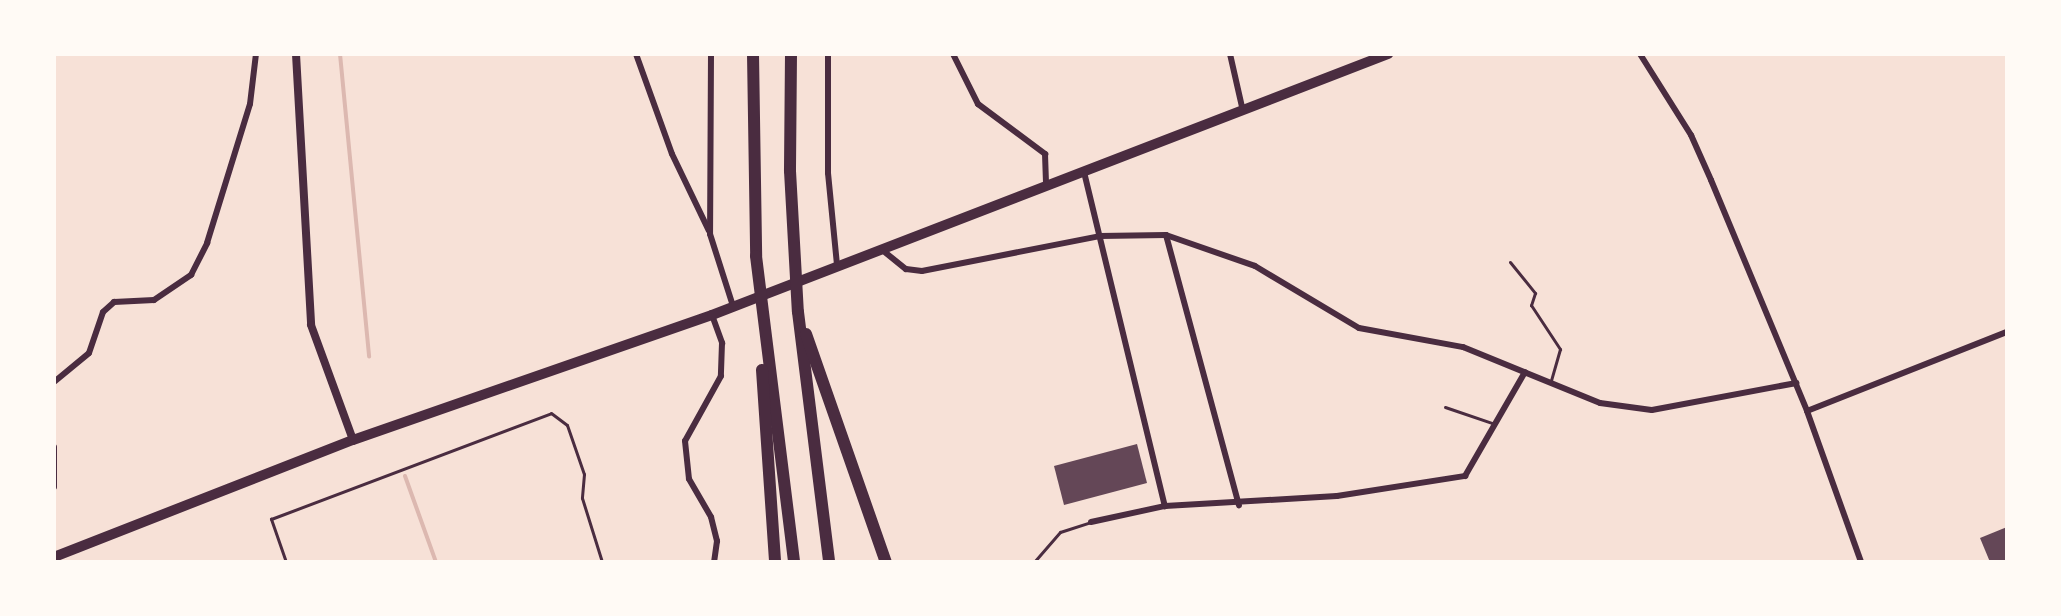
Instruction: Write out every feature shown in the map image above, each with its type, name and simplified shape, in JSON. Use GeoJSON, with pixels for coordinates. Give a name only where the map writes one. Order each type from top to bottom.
{"type":"FeatureCollection","features":[{"type":"Feature","properties":{"kind":"highway"},"geometry":{"type":"LineString","coordinates":[[753,54],[752,179],[763,329],[794,562]]}},
{"type":"Feature","properties":{"kind":"highway"},"geometry":{"type":"LineString","coordinates":[[791,54],[790,171],[798,312],[829,562]]}},
{"type":"Feature","properties":{"kind":"highway"},"geometry":{"type":"LineString","coordinates":[[798,312],[886,562]]}},
{"type":"Feature","properties":{"kind":"highway"},"geometry":{"type":"LineString","coordinates":[[763,329],[761,396],[775,562]]}},
{"type":"Feature","properties":{"kind":"main road"},"geometry":{"type":"LineString","coordinates":[[54,557],[353,440],[712,315],[837,264],[1388,54]]}},
{"type":"Feature","properties":{"kind":"street"},"geometry":{"type":"LineString","coordinates":[[54,382],[89,353],[103,312],[114,302],[154,300],[191,275],[207,243],[250,104],[256,54]]}},
{"type":"Feature","properties":{"kind":"street"},"geometry":{"type":"LineString","coordinates":[[296,54],[311,325],[353,440]]}},
{"type":"Feature","properties":{"kind":"street"},"geometry":{"type":"LineString","coordinates":[[636,54],[672,154],[710,234],[733,306]]}},
{"type":"Feature","properties":{"kind":"street"},"geometry":{"type":"LineString","coordinates":[[710,234],[711,54]]}},
{"type":"Feature","properties":{"kind":"street"},"geometry":{"type":"LineString","coordinates":[[828,54],[828,173],[837,264]]}},
{"type":"Feature","properties":{"kind":"street"},"geometry":{"type":"LineString","coordinates":[[953,54],[987,113],[1033,140],[1045,154],[1046,186]]}},
{"type":"Feature","properties":{"kind":"street"},"geometry":{"type":"LineString","coordinates":[[1230,54],[1243,111]]}},
{"type":"Feature","properties":{"kind":"street"},"geometry":{"type":"LineString","coordinates":[[1640,54],[1691,135],[1796,383],[1861,562]]}},
{"type":"Feature","properties":{"kind":"street"},"geometry":{"type":"LineString","coordinates":[[1084,172],[1165,506]]}},
{"type":"Feature","properties":{"kind":"street"},"geometry":{"type":"LineString","coordinates":[[879,248],[906,269],[922,271],[1100,236],[1166,235],[1255,266],[1359,328],[1463,347],[1600,403],[1652,410],[1796,383]]}},
{"type":"Feature","properties":{"kind":"street"},"geometry":{"type":"LineString","coordinates":[[1166,235],[1239,505]]}},
{"type":"Feature","properties":{"kind":"street"},"geometry":{"type":"LineString","coordinates":[[712,315],[722,343],[721,376],[685,441],[689,479],[711,517],[717,541],[714,562]]}},
{"type":"Feature","properties":{"kind":"street"},"geometry":{"type":"LineString","coordinates":[[1807,411],[2007,332]]}},
{"type":"Feature","properties":{"kind":"street"},"geometry":{"type":"LineString","coordinates":[[1091,522],[1165,506],[1239,505],[1465,476],[1492,423],[1525,372]]}},
{"type":"Feature","properties":{"kind":"street"},"geometry":{"type":"LineString","coordinates":[[54,447],[54,487]]}},
{"type":"Feature","properties":{"kind":"lane"},"geometry":{"type":"LineString","coordinates":[[1510,262],[1535,293],[1531,305],[1560,349],[1550,383]]}},
{"type":"Feature","properties":{"kind":"lane"},"geometry":{"type":"LineString","coordinates":[[1445,407],[1492,423]]}},
{"type":"Feature","properties":{"kind":"lane"},"geometry":{"type":"LineString","coordinates":[[1034,562],[1060,532],[1091,522]]}},
{"type":"Feature","properties":{"kind":"path"},"geometry":{"type":"LineString","coordinates":[[286,562],[271,519],[551,413],[567,425],[584,474],[582,498],[602,562]]}},
{"type":"Feature","properties":{"kind":"building"},"geometry":{"type":"Polygon","coordinates":[[[1137,444],[1147,483],[1064,505],[1054,466],[1137,444]]]}},
{"type":"Feature","properties":{"kind":"building"},"geometry":{"type":"Polygon","coordinates":[[[2007,527],[2007,562],[1990,562],[1980,538],[2007,527]]]}},
{"type":"Feature","properties":{"kind":"waterway"},"geometry":{"type":"LineString","coordinates":[[340,54],[369,357]]}},
{"type":"Feature","properties":{"kind":"waterway"},"geometry":{"type":"LineString","coordinates":[[405,476],[436,562]]}}]}
